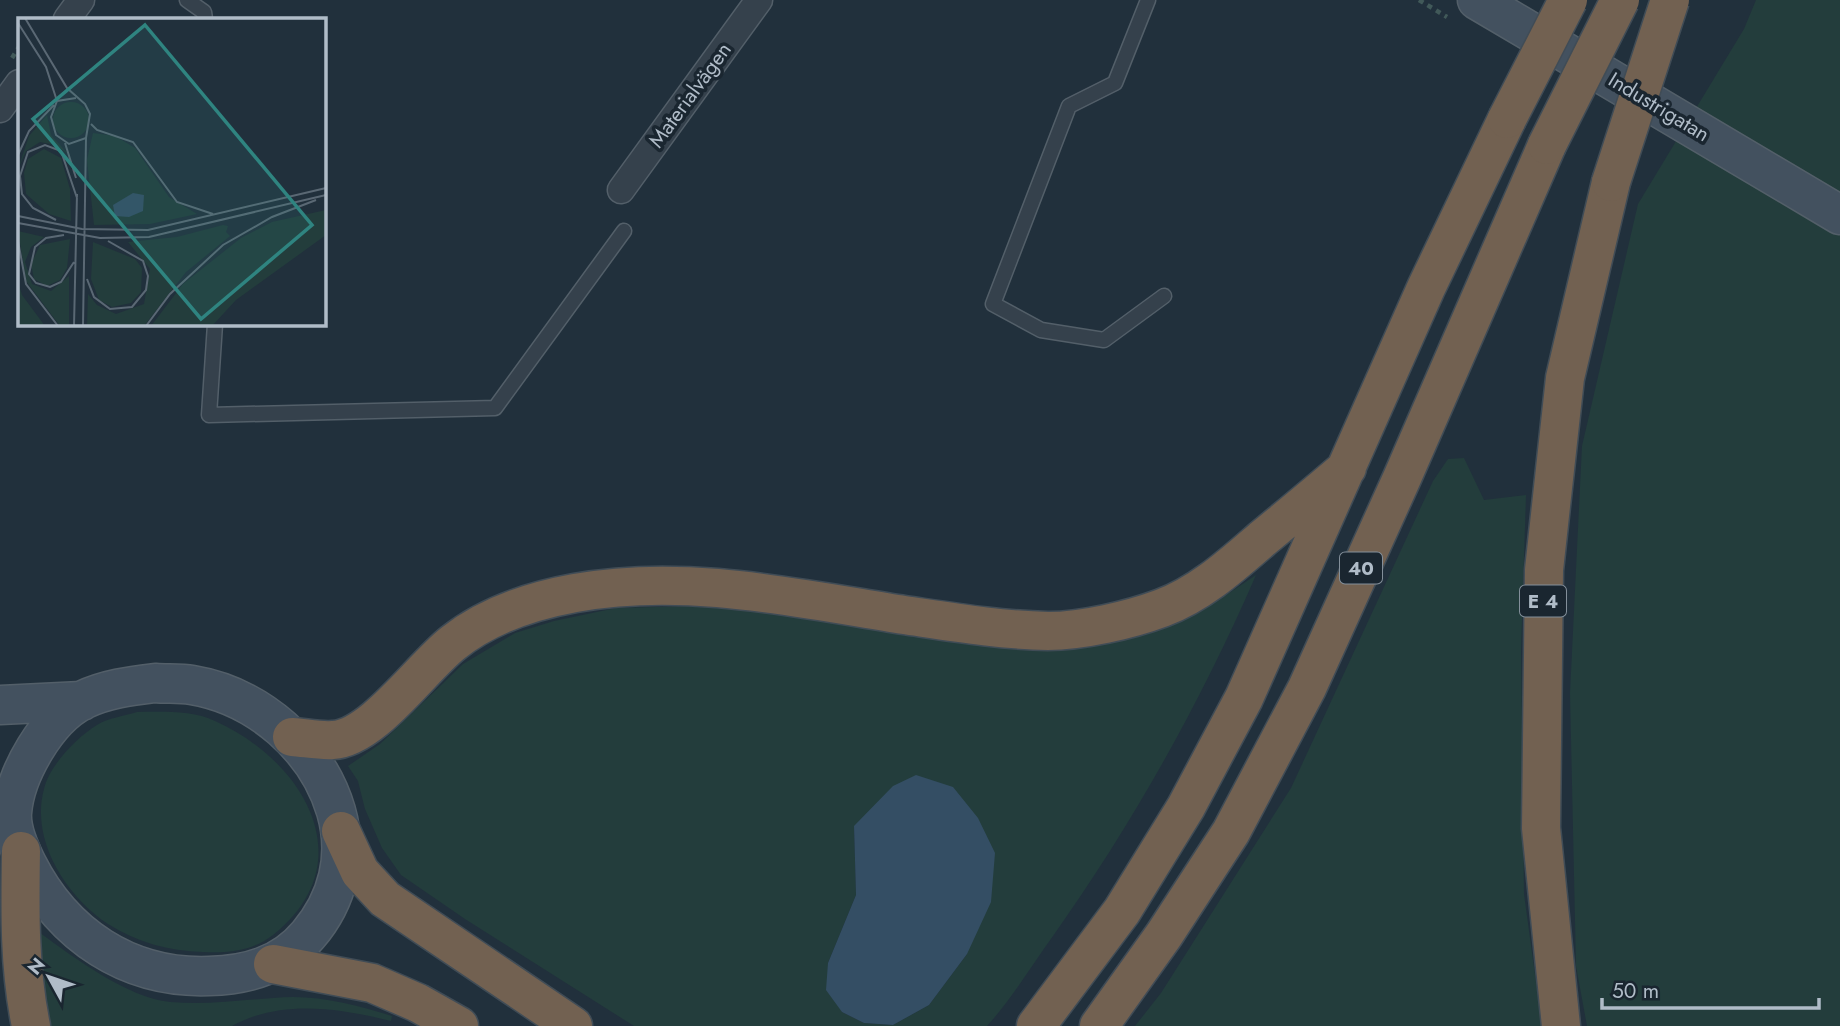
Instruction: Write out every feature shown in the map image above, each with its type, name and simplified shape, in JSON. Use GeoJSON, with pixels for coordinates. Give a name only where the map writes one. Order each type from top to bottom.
{"type":"FeatureCollection","features":[{"type":"Feature","properties":{"kind":"highway"},"geometry":{"type":"LineString","coordinates":[[1036,1026],[1122,911],[1186,807],[1244,698],[1426,288],[1568,0]]}},
{"type":"Feature","properties":{"kind":"highway","name":"40"},"geometry":{"type":"LineString","coordinates":[[1099,1026],[1164,935],[1231,832],[1307,688],[1547,145],[1620,0]]}},
{"type":"Feature","properties":{"kind":"highway","name":"E 4"},"geometry":{"type":"LineString","coordinates":[[1561,1026],[1541,828],[1544,570],[1565,378],[1611,182],[1670,0]]}},
{"type":"Feature","properties":{"kind":"highway"},"geometry":{"type":"LineString","coordinates":[[292,737],[335,740],[351,736],[372,722],[452,643],[491,618],[525,605],[575,593],[625,587],[694,587],[781,596],[970,625],[1051,631],[1113,621],[1163,608],[1206,584],[1347,468]]}},
{"type":"Feature","properties":{"kind":"highway"},"geometry":{"type":"LineString","coordinates":[[11,824],[31,1026]]}},
{"type":"Feature","properties":{"kind":"highway"},"geometry":{"type":"LineString","coordinates":[[341,831],[360,872],[385,899],[573,1026]]}},
{"type":"Feature","properties":{"kind":"highway"},"geometry":{"type":"LineString","coordinates":[[273,964],[372,983],[418,1003],[460,1026]]}},
{"type":"Feature","properties":{"kind":"main road","name":"Industrigatan"},"geometry":{"type":"LineString","coordinates":[[1478,0],[1840,215]]}},
{"type":"Feature","properties":{"kind":"main road"},"geometry":{"type":"LineString","coordinates":[[0,705],[82,701],[117,688],[155,683],[193,685],[230,696],[263,713],[292,737],[315,765],[332,797],[341,831],[341,863],[334,893],[319,922],[299,946],[273,964],[231,976],[187,977],[144,969],[104,951],[69,924],[41,891],[11,824],[19,782],[34,750],[55,723],[82,701]]}},
{"type":"Feature","properties":{"kind":"street"},"geometry":{"type":"LineString","coordinates":[[68,18],[81,0]]}},
{"type":"Feature","properties":{"kind":"street","name":"Materialvägen"},"geometry":{"type":"LineString","coordinates":[[621,190],[759,0]]}},
{"type":"Feature","properties":{"kind":"street"},"geometry":{"type":"LineString","coordinates":[[0,109],[18,84]]}},
{"type":"Feature","properties":{"kind":"lane"},"geometry":{"type":"LineString","coordinates":[[187,0],[204,12],[205,18]]}},
{"type":"Feature","properties":{"kind":"lane"},"geometry":{"type":"LineString","coordinates":[[1148,0],[1115,83],[1069,106],[993,304],[1041,330],[1104,340],[1164,296]]}},
{"type":"Feature","properties":{"kind":"lane"},"geometry":{"type":"LineString","coordinates":[[215,326],[209,415],[495,408],[624,231]]}},
{"type":"Feature","properties":{"kind":"green space"},"geometry":{"type":"Polygon","coordinates":[[[1756,0],[1840,0],[1840,1026],[1587,1026],[1576,966],[1570,693],[1582,446],[1638,204],[1744,29],[1756,0]]]}},
{"type":"Feature","properties":{"kind":"green space"},"geometry":{"type":"Polygon","coordinates":[[[1464,458],[1484,500],[1526,495],[1521,651],[1524,894],[1542,1026],[1135,1026],[1161,993],[1291,788],[1433,481],[1448,459],[1464,458]]]}},
{"type":"Feature","properties":{"kind":"green space"},"geometry":{"type":"Polygon","coordinates":[[[1256,575],[1189,715],[1138,806],[1013,994],[987,1026],[634,1026],[465,919],[401,875],[382,848],[365,809],[358,781],[348,766],[380,744],[463,664],[515,633],[554,621],[616,608],[695,606],[811,617],[965,644],[1039,648],[1167,626],[1223,597],[1256,575]],[[854,826],[856,895],[828,963],[842,1012],[864,1023],[893,1025],[929,1005],[967,954],[854,826]]]}},
{"type":"Feature","properties":{"kind":"green space"},"geometry":{"type":"Polygon","coordinates":[[[137,712],[187,713],[206,717],[247,738],[274,761],[296,787],[312,815],[318,845],[315,876],[301,906],[273,935],[257,945],[240,950],[213,952],[178,950],[141,941],[108,924],[93,912],[78,898],[55,865],[42,828],[41,808],[47,780],[65,753],[89,730],[106,721],[137,712]]]}},
{"type":"Feature","properties":{"kind":"green space"},"geometry":{"type":"Polygon","coordinates":[[[40,933],[119,985],[153,999],[201,1003],[293,997],[331,1000],[392,1016],[391,1021],[351,1012],[290,1009],[270,1012],[232,1026],[48,1026],[40,972],[40,933]]]}},
{"type":"Feature","properties":{"kind":"water"},"geometry":{"type":"Polygon","coordinates":[[[916,775],[953,787],[978,818],[995,853],[991,902],[967,954],[929,1005],[893,1025],[864,1023],[842,1012],[826,990],[828,963],[856,895],[854,826],[893,786],[916,775]]]}}]}
